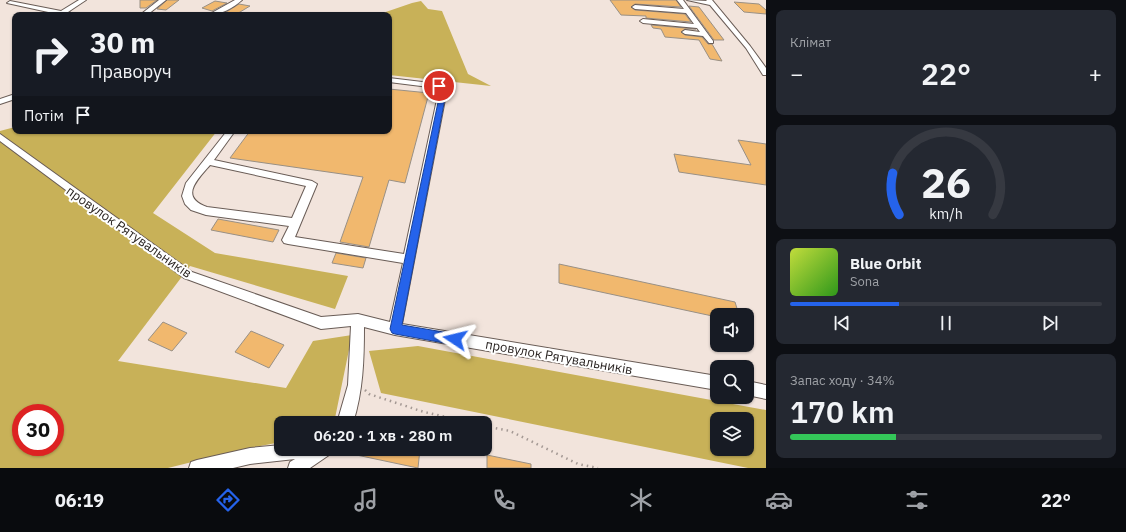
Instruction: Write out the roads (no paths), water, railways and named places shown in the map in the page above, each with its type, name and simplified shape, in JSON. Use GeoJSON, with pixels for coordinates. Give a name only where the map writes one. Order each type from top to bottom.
{"type":"FeatureCollection","features":[{"type":"Feature","properties":{"kind":"street"},"geometry":{"type":"LineString","coordinates":[[15,0],[10,2],[57,12]]}},
{"type":"Feature","properties":{"kind":"street"},"geometry":{"type":"LineString","coordinates":[[64,12],[83,0]]}},
{"type":"Feature","properties":{"kind":"street"},"geometry":{"type":"LineString","coordinates":[[147,12],[163,0]]}},
{"type":"Feature","properties":{"kind":"street"},"geometry":{"type":"LineString","coordinates":[[218,12],[239,0]]}},
{"type":"Feature","properties":{"kind":"street"},"geometry":{"type":"LineString","coordinates":[[690,0],[711,2],[748,47],[766,73]]}},
{"type":"Feature","properties":{"kind":"street"},"geometry":{"type":"LineString","coordinates":[[632,1],[682,2],[711,42]]}},
{"type":"Feature","properties":{"kind":"street"},"geometry":{"type":"LineString","coordinates":[[635,8],[688,11]]}},
{"type":"Feature","properties":{"kind":"street"},"geometry":{"type":"LineString","coordinates":[[641,14],[693,18]]}},
{"type":"Feature","properties":{"kind":"street"},"geometry":{"type":"LineString","coordinates":[[643,22],[699,26]]}},
{"type":"Feature","properties":{"kind":"street"},"geometry":{"type":"LineString","coordinates":[[674,31],[705,34]]}},
{"type":"Feature","properties":{"kind":"street"},"geometry":{"type":"LineString","coordinates":[[392,80],[439,86],[443,89],[395,329]]}},
{"type":"Feature","properties":{"kind":"street"},"geometry":{"type":"LineString","coordinates":[[0,102],[12,97]]}},
{"type":"Feature","properties":{"kind":"street"},"geometry":{"type":"LineString","coordinates":[[229,134],[208,162],[189,183],[186,193],[190,202],[195,208],[206,211],[296,222]]}},
{"type":"Feature","properties":{"kind":"street","name":"провулок Рятувальників"},"geometry":{"type":"LineString","coordinates":[[0,137],[50,176],[188,276],[321,324],[358,320],[395,329],[710,383]]}},
{"type":"Feature","properties":{"kind":"street"},"geometry":{"type":"LineString","coordinates":[[208,162],[312,184],[288,240],[410,260]]}},
{"type":"Feature","properties":{"kind":"street"},"geometry":{"type":"LineString","coordinates":[[348,416],[352,405],[357,380],[358,320]]}},
{"type":"Feature","properties":{"kind":"street"},"geometry":{"type":"LineString","coordinates":[[754,389],[766,392]]}},
{"type":"Feature","properties":{"kind":"street"},"geometry":{"type":"LineString","coordinates":[[197,468],[250,456],[274,453]]}},
{"type":"Feature","properties":{"kind":"street"},"geometry":{"type":"LineString","coordinates":[[296,468],[313,456]]}}]}
